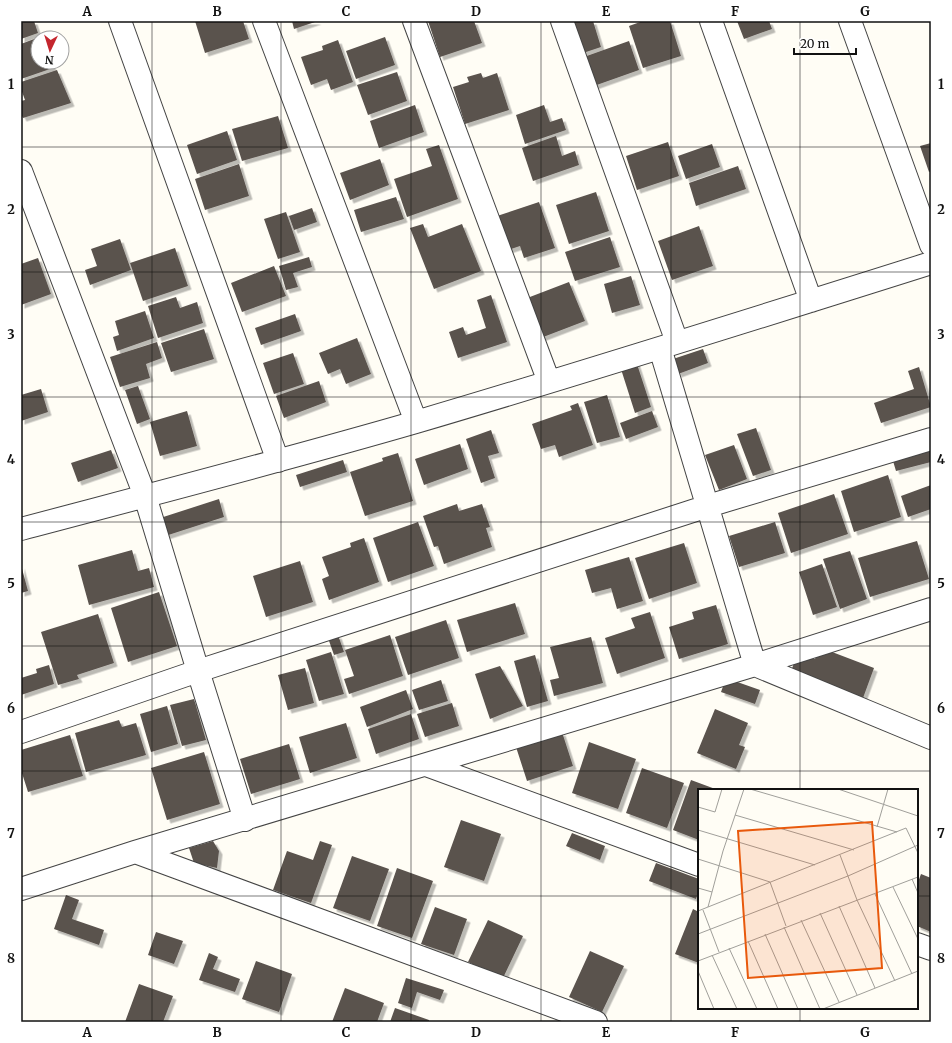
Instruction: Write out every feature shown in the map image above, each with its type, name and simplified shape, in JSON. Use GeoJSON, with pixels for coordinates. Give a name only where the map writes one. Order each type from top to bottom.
{"type":"FeatureCollection","features":[{"type":"Feature","properties":{"kind":"street"},"geometry":{"type":"LineString","coordinates":[[120,21],[278,461]]}},
{"type":"Feature","properties":{"kind":"street"},"geometry":{"type":"LineString","coordinates":[[264,21],[416,422]]}},
{"type":"Feature","properties":{"kind":"street"},"geometry":{"type":"LineString","coordinates":[[414,21],[549,382]]}},
{"type":"Feature","properties":{"kind":"street"},"geometry":{"type":"LineString","coordinates":[[562,21],[668,345],[708,506],[755,666]]}},
{"type":"Feature","properties":{"kind":"street"},"geometry":{"type":"LineString","coordinates":[[711,21],[811,300]]}},
{"type":"Feature","properties":{"kind":"street"},"geometry":{"type":"LineString","coordinates":[[850,21],[931,245]]}},
{"type":"Feature","properties":{"kind":"street"},"geometry":{"type":"LineString","coordinates":[[21,171],[146,496],[198,671],[246,820]]}},
{"type":"Feature","properties":{"kind":"street"},"geometry":{"type":"LineString","coordinates":[[21,529],[278,461],[416,422],[931,263]]}},
{"type":"Feature","properties":{"kind":"street"},"geometry":{"type":"LineString","coordinates":[[21,732],[198,671],[708,506],[931,439]]}},
{"type":"Feature","properties":{"kind":"street"},"geometry":{"type":"LineString","coordinates":[[21,888],[755,666],[931,609]]}},
{"type":"Feature","properties":{"kind":"street"},"geometry":{"type":"LineString","coordinates":[[755,666],[931,738]]}},
{"type":"Feature","properties":{"kind":"street"},"geometry":{"type":"LineString","coordinates":[[426,765],[698,865]]}},
{"type":"Feature","properties":{"kind":"street"},"geometry":{"type":"LineString","coordinates":[[136,852],[596,1022]]}},
{"type":"Feature","properties":{"kind":"street"},"geometry":{"type":"LineString","coordinates":[[918,944],[931,950]]}},
{"type":"Feature","properties":{"kind":"building"},"geometry":{"type":"Polygon","coordinates":[[[21,21],[34,21],[37,30],[30,30],[30,36],[21,39],[21,21]]]}},
{"type":"Feature","properties":{"kind":"building"},"geometry":{"type":"Polygon","coordinates":[[[195,21],[243,21],[249,39],[205,53],[195,21]]]}},
{"type":"Feature","properties":{"kind":"building"},"geometry":{"type":"Polygon","coordinates":[[[292,21],[318,21],[294,29],[292,21]]]}},
{"type":"Feature","properties":{"kind":"building"},"geometry":{"type":"Polygon","coordinates":[[[428,21],[474,21],[482,43],[440,57],[428,21]]]}},
{"type":"Feature","properties":{"kind":"building"},"geometry":{"type":"Polygon","coordinates":[[[573,21],[593,21],[601,47],[583,53],[573,21]]]}},
{"type":"Feature","properties":{"kind":"building"},"geometry":{"type":"Polygon","coordinates":[[[643,21],[670,21],[681,56],[643,68],[629,26],[643,21]]]}},
{"type":"Feature","properties":{"kind":"building"},"geometry":{"type":"Polygon","coordinates":[[[737,21],[769,21],[772,29],[744,39],[737,21]]]}},
{"type":"Feature","properties":{"kind":"building"},"geometry":{"type":"Polygon","coordinates":[[[385,37],[395,65],[356,79],[346,51],[385,37]]]}},
{"type":"Feature","properties":{"kind":"building"},"geometry":{"type":"Polygon","coordinates":[[[338,40],[353,82],[331,90],[327,79],[311,85],[301,57],[323,50],[322,46],[338,40]]]}},
{"type":"Feature","properties":{"kind":"building"},"geometry":{"type":"Polygon","coordinates":[[[30,41],[30,70],[47,70],[21,79],[21,44],[30,41]]]}},
{"type":"Feature","properties":{"kind":"building"},"geometry":{"type":"Polygon","coordinates":[[[629,41],[639,70],[591,87],[581,58],[629,41]]]}},
{"type":"Feature","properties":{"kind":"building"},"geometry":{"type":"Polygon","coordinates":[[[57,70],[71,103],[23,118],[21,114],[21,101],[25,100],[21,89],[21,82],[57,70]]]}},
{"type":"Feature","properties":{"kind":"building"},"geometry":{"type":"Polygon","coordinates":[[[397,72],[407,101],[368,115],[357,85],[397,72]]]}},
{"type":"Feature","properties":{"kind":"building"},"geometry":{"type":"Polygon","coordinates":[[[481,73],[483,78],[497,73],[509,110],[465,124],[453,87],[469,82],[467,77],[481,73]]]}},
{"type":"Feature","properties":{"kind":"building"},"geometry":{"type":"Polygon","coordinates":[[[415,105],[424,132],[379,148],[370,121],[415,105]]]}},
{"type":"Feature","properties":{"kind":"building"},"geometry":{"type":"Polygon","coordinates":[[[544,105],[550,122],[562,118],[566,130],[525,144],[516,115],[544,105]]]}},
{"type":"Feature","properties":{"kind":"building"},"geometry":{"type":"Polygon","coordinates":[[[278,116],[288,148],[242,161],[232,129],[278,116]]]}},
{"type":"Feature","properties":{"kind":"building"},"geometry":{"type":"Polygon","coordinates":[[[227,131],[237,160],[197,174],[187,145],[227,131]]]}},
{"type":"Feature","properties":{"kind":"building"},"geometry":{"type":"Polygon","coordinates":[[[556,136],[562,156],[575,151],[579,165],[533,181],[522,148],[556,136]]]}},
{"type":"Feature","properties":{"kind":"building"},"geometry":{"type":"Polygon","coordinates":[[[668,142],[679,176],[637,190],[626,156],[668,142]]]}},
{"type":"Feature","properties":{"kind":"building"},"geometry":{"type":"Polygon","coordinates":[[[931,143],[931,171],[929,172],[920,146],[931,143]]]}},
{"type":"Feature","properties":{"kind":"building"},"geometry":{"type":"Polygon","coordinates":[[[712,144],[720,167],[686,179],[678,156],[712,144]]]}},
{"type":"Feature","properties":{"kind":"building"},"geometry":{"type":"Polygon","coordinates":[[[439,145],[458,199],[407,217],[394,179],[432,166],[426,149],[439,145]]]}},
{"type":"Feature","properties":{"kind":"building"},"geometry":{"type":"Polygon","coordinates":[[[380,159],[389,185],[350,200],[340,173],[380,159]]]}},
{"type":"Feature","properties":{"kind":"building"},"geometry":{"type":"Polygon","coordinates":[[[239,164],[249,196],[205,210],[195,179],[239,164]]]}},
{"type":"Feature","properties":{"kind":"building"},"geometry":{"type":"Polygon","coordinates":[[[738,166],[746,189],[696,206],[689,183],[738,166]]]}},
{"type":"Feature","properties":{"kind":"building"},"geometry":{"type":"Polygon","coordinates":[[[596,192],[609,231],[569,244],[556,205],[596,192]]]}},
{"type":"Feature","properties":{"kind":"building"},"geometry":{"type":"Polygon","coordinates":[[[396,197],[404,219],[361,232],[354,210],[396,197]]]}},
{"type":"Feature","properties":{"kind":"building"},"geometry":{"type":"Polygon","coordinates":[[[539,202],[555,248],[524,258],[520,246],[505,251],[494,217],[539,202]]]}},
{"type":"Feature","properties":{"kind":"building"},"geometry":{"type":"Polygon","coordinates":[[[312,208],[317,222],[294,230],[289,216],[312,208]]]}},
{"type":"Feature","properties":{"kind":"building"},"geometry":{"type":"Polygon","coordinates":[[[286,212],[300,252],[278,259],[264,219],[286,212]]]}},
{"type":"Feature","properties":{"kind":"building"},"geometry":{"type":"Polygon","coordinates":[[[423,224],[428,237],[462,224],[481,271],[434,289],[410,228],[423,224]]]}},
{"type":"Feature","properties":{"kind":"building"},"geometry":{"type":"Polygon","coordinates":[[[699,226],[713,266],[672,280],[658,241],[699,226]]]}},
{"type":"Feature","properties":{"kind":"building"},"geometry":{"type":"Polygon","coordinates":[[[610,237],[620,267],[575,281],[565,252],[610,237]]]}},
{"type":"Feature","properties":{"kind":"building"},"geometry":{"type":"Polygon","coordinates":[[[120,239],[131,270],[90,285],[85,270],[97,266],[91,249],[120,239]]]}},
{"type":"Feature","properties":{"kind":"building"},"geometry":{"type":"Polygon","coordinates":[[[175,248],[188,286],[143,301],[130,263],[175,248]]]}},
{"type":"Feature","properties":{"kind":"building"},"geometry":{"type":"Polygon","coordinates":[[[309,257],[312,267],[293,273],[298,287],[286,290],[279,266],[309,257]]]}},
{"type":"Feature","properties":{"kind":"building"},"geometry":{"type":"Polygon","coordinates":[[[38,258],[51,294],[21,305],[21,264],[38,258]]]}},
{"type":"Feature","properties":{"kind":"building"},"geometry":{"type":"Polygon","coordinates":[[[274,266],[286,296],[242,312],[231,283],[274,266]]]}},
{"type":"Feature","properties":{"kind":"building"},"geometry":{"type":"Polygon","coordinates":[[[631,276],[640,305],[612,313],[604,284],[631,276]]]}},
{"type":"Feature","properties":{"kind":"building"},"geometry":{"type":"Polygon","coordinates":[[[569,282],[585,321],[538,339],[522,300],[569,282]]]}},
{"type":"Feature","properties":{"kind":"building"},"geometry":{"type":"Polygon","coordinates":[[[491,295],[507,342],[458,358],[449,332],[463,327],[466,335],[486,328],[477,300],[491,295]]]}},
{"type":"Feature","properties":{"kind":"building"},"geometry":{"type":"Polygon","coordinates":[[[176,297],[180,308],[197,302],[203,323],[158,338],[148,306],[176,297]]]}},
{"type":"Feature","properties":{"kind":"building"},"geometry":{"type":"Polygon","coordinates":[[[145,311],[154,338],[117,351],[113,337],[119,335],[115,321],[145,311]]]}},
{"type":"Feature","properties":{"kind":"building"},"geometry":{"type":"Polygon","coordinates":[[[295,314],[301,331],[261,345],[255,328],[295,314]]]}},
{"type":"Feature","properties":{"kind":"building"},"geometry":{"type":"Polygon","coordinates":[[[204,329],[214,359],[171,372],[161,343],[204,329]]]}},
{"type":"Feature","properties":{"kind":"building"},"geometry":{"type":"Polygon","coordinates":[[[357,338],[371,374],[346,384],[340,369],[328,374],[319,353],[357,338]]]}},
{"type":"Feature","properties":{"kind":"building"},"geometry":{"type":"Polygon","coordinates":[[[157,342],[162,358],[146,364],[150,378],[120,387],[110,357],[157,342]]]}},
{"type":"Feature","properties":{"kind":"building"},"geometry":{"type":"Polygon","coordinates":[[[703,349],[708,363],[678,374],[673,359],[703,349]]]}},
{"type":"Feature","properties":{"kind":"building"},"geometry":{"type":"Polygon","coordinates":[[[293,353],[304,384],[274,394],[263,363],[293,353]]]}},
{"type":"Feature","properties":{"kind":"building"},"geometry":{"type":"Polygon","coordinates":[[[636,361],[651,407],[635,413],[620,366],[636,361]]]}},
{"type":"Feature","properties":{"kind":"building"},"geometry":{"type":"Polygon","coordinates":[[[919,367],[931,407],[881,423],[874,403],[914,389],[908,371],[919,367]]]}},
{"type":"Feature","properties":{"kind":"building"},"geometry":{"type":"Polygon","coordinates":[[[319,381],[326,402],[284,418],[276,396],[319,381]]]}},
{"type":"Feature","properties":{"kind":"building"},"geometry":{"type":"Polygon","coordinates":[[[138,386],[150,419],[137,424],[125,390],[138,386]]]}},
{"type":"Feature","properties":{"kind":"building"},"geometry":{"type":"Polygon","coordinates":[[[41,389],[48,412],[21,421],[21,395],[41,389]]]}},
{"type":"Feature","properties":{"kind":"building"},"geometry":{"type":"Polygon","coordinates":[[[607,395],[620,437],[597,443],[584,402],[607,395]]]}},
{"type":"Feature","properties":{"kind":"building"},"geometry":{"type":"Polygon","coordinates":[[[578,403],[593,445],[559,457],[555,445],[541,449],[532,424],[572,410],[570,406],[578,403]]]}},
{"type":"Feature","properties":{"kind":"building"},"geometry":{"type":"Polygon","coordinates":[[[187,411],[197,446],[160,456],[150,422],[187,411]]]}},
{"type":"Feature","properties":{"kind":"building"},"geometry":{"type":"Polygon","coordinates":[[[652,411],[658,427],[626,439],[620,423],[652,411]]]}},
{"type":"Feature","properties":{"kind":"building"},"geometry":{"type":"Polygon","coordinates":[[[756,428],[771,470],[753,476],[737,434],[756,428]]]}},
{"type":"Feature","properties":{"kind":"building"},"geometry":{"type":"Polygon","coordinates":[[[491,430],[499,453],[488,456],[495,478],[481,483],[466,439],[491,430]]]}},
{"type":"Feature","properties":{"kind":"building"},"geometry":{"type":"Polygon","coordinates":[[[460,444],[468,469],[424,485],[415,459],[460,444]]]}},
{"type":"Feature","properties":{"kind":"building"},"geometry":{"type":"Polygon","coordinates":[[[734,445],[747,479],[719,490],[705,455],[734,445]]]}},
{"type":"Feature","properties":{"kind":"building"},"geometry":{"type":"Polygon","coordinates":[[[111,450],[118,468],[78,482],[71,463],[111,450]]]}},
{"type":"Feature","properties":{"kind":"building"},"geometry":{"type":"Polygon","coordinates":[[[931,450],[931,462],[896,471],[893,461],[931,450]]]}},
{"type":"Feature","properties":{"kind":"building"},"geometry":{"type":"Polygon","coordinates":[[[398,453],[413,501],[365,516],[350,472],[383,461],[382,458],[398,453]]]}},
{"type":"Feature","properties":{"kind":"building"},"geometry":{"type":"Polygon","coordinates":[[[343,460],[347,472],[300,487],[296,475],[343,460]]]}},
{"type":"Feature","properties":{"kind":"building"},"geometry":{"type":"Polygon","coordinates":[[[888,475],[901,517],[854,532],[841,491],[888,475]]]}},
{"type":"Feature","properties":{"kind":"building"},"geometry":{"type":"Polygon","coordinates":[[[931,485],[931,509],[908,517],[901,496],[931,485]]]}},
{"type":"Feature","properties":{"kind":"building"},"geometry":{"type":"Polygon","coordinates":[[[834,494],[848,534],[791,553],[778,513],[834,494]]]}},
{"type":"Feature","properties":{"kind":"building"},"geometry":{"type":"Polygon","coordinates":[[[219,499],[224,517],[159,538],[154,520],[219,499]]]}},
{"type":"Feature","properties":{"kind":"building"},"geometry":{"type":"Polygon","coordinates":[[[457,504],[459,511],[482,504],[490,527],[486,528],[492,547],[444,564],[438,546],[434,547],[423,516],[457,504]]]}},
{"type":"Feature","properties":{"kind":"building"},"geometry":{"type":"Polygon","coordinates":[[[418,522],[434,566],[388,582],[373,538],[418,522]]]}},
{"type":"Feature","properties":{"kind":"building"},"geometry":{"type":"Polygon","coordinates":[[[775,522],[785,553],[739,567],[729,536],[775,522]]]}},
{"type":"Feature","properties":{"kind":"building"},"geometry":{"type":"Polygon","coordinates":[[[364,538],[379,582],[329,600],[322,579],[329,576],[322,557],[351,547],[350,543],[364,538]]]}},
{"type":"Feature","properties":{"kind":"building"},"geometry":{"type":"Polygon","coordinates":[[[917,541],[929,579],[870,597],[858,558],[917,541]]]}},
{"type":"Feature","properties":{"kind":"building"},"geometry":{"type":"Polygon","coordinates":[[[684,543],[697,583],[649,599],[635,558],[684,543]]]}},
{"type":"Feature","properties":{"kind":"building"},"geometry":{"type":"Polygon","coordinates":[[[132,550],[138,571],[149,568],[154,587],[89,605],[78,565],[132,550]]]}},
{"type":"Feature","properties":{"kind":"building"},"geometry":{"type":"Polygon","coordinates":[[[850,551],[867,599],[840,609],[823,559],[850,551]]]}},
{"type":"Feature","properties":{"kind":"building"},"geometry":{"type":"Polygon","coordinates":[[[629,557],[643,601],[617,609],[611,588],[592,593],[585,570],[629,557]]]}},
{"type":"Feature","properties":{"kind":"building"},"geometry":{"type":"Polygon","coordinates":[[[300,561],[313,602],[266,617],[253,576],[300,561]]]}},
{"type":"Feature","properties":{"kind":"building"},"geometry":{"type":"Polygon","coordinates":[[[822,564],[837,607],[813,615],[799,572],[822,564]]]}},
{"type":"Feature","properties":{"kind":"building"},"geometry":{"type":"Polygon","coordinates":[[[21,565],[28,591],[21,593],[21,565]]]}},
{"type":"Feature","properties":{"kind":"building"},"geometry":{"type":"Polygon","coordinates":[[[159,592],[177,646],[128,662],[111,608],[159,592]]]}},
{"type":"Feature","properties":{"kind":"building"},"geometry":{"type":"Polygon","coordinates":[[[515,603],[525,634],[467,652],[457,620],[515,603]]]}},
{"type":"Feature","properties":{"kind":"building"},"geometry":{"type":"Polygon","coordinates":[[[716,605],[728,644],[679,659],[669,627],[694,619],[692,612],[716,605]]]}},
{"type":"Feature","properties":{"kind":"building"},"geometry":{"type":"Polygon","coordinates":[[[650,612],[665,658],[617,674],[605,638],[635,628],[631,618],[650,612]]]}},
{"type":"Feature","properties":{"kind":"building"},"geometry":{"type":"Polygon","coordinates":[[[98,614],[114,663],[77,675],[79,679],[58,685],[41,632],[98,614]]]}},
{"type":"Feature","properties":{"kind":"building"},"geometry":{"type":"Polygon","coordinates":[[[446,620],[459,658],[408,675],[395,637],[446,620]]]}},
{"type":"Feature","properties":{"kind":"building"},"geometry":{"type":"Polygon","coordinates":[[[338,635],[344,652],[334,655],[328,638],[338,635]]]}},
{"type":"Feature","properties":{"kind":"building"},"geometry":{"type":"Polygon","coordinates":[[[390,635],[403,676],[349,694],[344,679],[354,676],[345,650],[390,635]]]}},
{"type":"Feature","properties":{"kind":"building"},"geometry":{"type":"Polygon","coordinates":[[[591,637],[603,683],[554,696],[550,680],[559,678],[550,647],[591,637]]]}},
{"type":"Feature","properties":{"kind":"building"},"geometry":{"type":"Polygon","coordinates":[[[819,647],[874,668],[863,698],[791,671],[798,653],[815,659],[819,647]]]}},
{"type":"Feature","properties":{"kind":"building"},"geometry":{"type":"Polygon","coordinates":[[[331,652],[344,694],[319,701],[306,660],[331,652]]]}},
{"type":"Feature","properties":{"kind":"building"},"geometry":{"type":"Polygon","coordinates":[[[535,655],[548,701],[527,707],[514,661],[535,655]]]}},
{"type":"Feature","properties":{"kind":"building"},"geometry":{"type":"Polygon","coordinates":[[[49,665],[54,684],[21,695],[21,678],[37,673],[36,669],[49,665]]]}},
{"type":"Feature","properties":{"kind":"building"},"geometry":{"type":"Polygon","coordinates":[[[500,666],[523,706],[490,719],[475,674],[500,666]]]}},
{"type":"Feature","properties":{"kind":"building"},"geometry":{"type":"Polygon","coordinates":[[[305,668],[314,703],[288,710],[278,675],[305,668]]]}},
{"type":"Feature","properties":{"kind":"building"},"geometry":{"type":"Polygon","coordinates":[[[726,678],[760,690],[755,704],[721,692],[726,678]]]}},
{"type":"Feature","properties":{"kind":"building"},"geometry":{"type":"Polygon","coordinates":[[[441,680],[448,701],[419,710],[412,690],[441,680]]]}},
{"type":"Feature","properties":{"kind":"building"},"geometry":{"type":"Polygon","coordinates":[[[406,690],[413,709],[367,727],[360,707],[406,690]]]}},
{"type":"Feature","properties":{"kind":"building"},"geometry":{"type":"Polygon","coordinates":[[[194,699],[206,740],[182,746],[170,705],[194,699]]]}},
{"type":"Feature","properties":{"kind":"building"},"geometry":{"type":"Polygon","coordinates":[[[452,703],[459,726],[425,737],[417,714],[452,703]]]}},
{"type":"Feature","properties":{"kind":"building"},"geometry":{"type":"Polygon","coordinates":[[[167,706],[178,744],[151,752],[140,714],[167,706]]]}},
{"type":"Feature","properties":{"kind":"building"},"geometry":{"type":"Polygon","coordinates":[[[715,709],[748,723],[739,745],[745,747],[736,769],[697,753],[715,709]]]}},
{"type":"Feature","properties":{"kind":"building"},"geometry":{"type":"Polygon","coordinates":[[[411,714],[419,739],[376,754],[368,729],[411,714]]]}},
{"type":"Feature","properties":{"kind":"building"},"geometry":{"type":"Polygon","coordinates":[[[119,720],[122,727],[136,723],[146,755],[86,772],[75,733],[119,720]]]}},
{"type":"Feature","properties":{"kind":"building"},"geometry":{"type":"Polygon","coordinates":[[[346,723],[357,758],[310,773],[299,737],[346,723]]]}},
{"type":"Feature","properties":{"kind":"building"},"geometry":{"type":"Polygon","coordinates":[[[562,732],[573,766],[527,781],[516,747],[562,732]]]}},
{"type":"Feature","properties":{"kind":"building"},"geometry":{"type":"Polygon","coordinates":[[[70,735],[83,776],[28,792],[21,770],[21,750],[70,735]]]}},
{"type":"Feature","properties":{"kind":"building"},"geometry":{"type":"Polygon","coordinates":[[[589,742],[636,759],[618,809],[572,793],[589,742]]]}},
{"type":"Feature","properties":{"kind":"building"},"geometry":{"type":"Polygon","coordinates":[[[289,744],[300,779],[251,794],[240,759],[289,744]]]}},
{"type":"Feature","properties":{"kind":"building"},"geometry":{"type":"Polygon","coordinates":[[[204,752],[220,804],[167,820],[151,768],[204,752]]]}},
{"type":"Feature","properties":{"kind":"building"},"geometry":{"type":"Polygon","coordinates":[[[642,768],[684,783],[667,828],[626,813],[642,768]]]}},
{"type":"Feature","properties":{"kind":"building"},"geometry":{"type":"Polygon","coordinates":[[[691,780],[715,789],[698,789],[698,840],[673,830],[691,780]]]}},
{"type":"Feature","properties":{"kind":"building"},"geometry":{"type":"Polygon","coordinates":[[[461,820],[501,834],[484,881],[444,867],[461,820]]]}},
{"type":"Feature","properties":{"kind":"building"},"geometry":{"type":"Polygon","coordinates":[[[572,833],[605,846],[600,860],[566,846],[572,833]]]}},
{"type":"Feature","properties":{"kind":"building"},"geometry":{"type":"Polygon","coordinates":[[[213,841],[219,851],[217,868],[194,863],[189,848],[213,841]]]}},
{"type":"Feature","properties":{"kind":"building"},"geometry":{"type":"Polygon","coordinates":[[[320,841],[332,845],[311,903],[273,890],[287,851],[313,860],[320,841]]]}},
{"type":"Feature","properties":{"kind":"building"},"geometry":{"type":"Polygon","coordinates":[[[352,856],[389,869],[370,921],[333,908],[352,856]]]}},
{"type":"Feature","properties":{"kind":"building"},"geometry":{"type":"Polygon","coordinates":[[[656,863],[698,879],[698,893],[696,899],[649,881],[656,863]]]}},
{"type":"Feature","properties":{"kind":"building"},"geometry":{"type":"Polygon","coordinates":[[[397,868],[433,881],[412,938],[377,926],[397,868]]]}},
{"type":"Feature","properties":{"kind":"building"},"geometry":{"type":"Polygon","coordinates":[[[921,874],[931,878],[931,932],[918,926],[918,882],[921,874]]]}},
{"type":"Feature","properties":{"kind":"building"},"geometry":{"type":"Polygon","coordinates":[[[66,895],[79,900],[72,919],[104,930],[99,945],[54,929],[66,895]]]}},
{"type":"Feature","properties":{"kind":"building"},"geometry":{"type":"Polygon","coordinates":[[[435,907],[467,919],[454,955],[421,944],[435,907]]]}},
{"type":"Feature","properties":{"kind":"building"},"geometry":{"type":"Polygon","coordinates":[[[693,909],[698,912],[698,963],[675,954],[693,909]]]}},
{"type":"Feature","properties":{"kind":"building"},"geometry":{"type":"Polygon","coordinates":[[[488,920],[523,936],[503,978],[468,962],[488,920]]]}},
{"type":"Feature","properties":{"kind":"building"},"geometry":{"type":"Polygon","coordinates":[[[156,932],[183,941],[174,964],[148,955],[156,932]]]}},
{"type":"Feature","properties":{"kind":"building"},"geometry":{"type":"Polygon","coordinates":[[[590,951],[624,966],[602,1012],[569,997],[590,951]]]}},
{"type":"Feature","properties":{"kind":"building"},"geometry":{"type":"Polygon","coordinates":[[[209,953],[218,957],[213,969],[240,979],[235,992],[199,980],[209,953]]]}},
{"type":"Feature","properties":{"kind":"building"},"geometry":{"type":"Polygon","coordinates":[[[256,961],[292,974],[279,1012],[242,999],[256,961]]]}},
{"type":"Feature","properties":{"kind":"building"},"geometry":{"type":"Polygon","coordinates":[[[406,978],[444,990],[440,1000],[417,992],[412,1008],[398,1003],[406,978]]]}},
{"type":"Feature","properties":{"kind":"building"},"geometry":{"type":"Polygon","coordinates":[[[139,984],[173,996],[163,1022],[125,1022],[139,984]]]}},
{"type":"Feature","properties":{"kind":"building"},"geometry":{"type":"Polygon","coordinates":[[[345,988],[384,1003],[377,1022],[332,1022],[345,988]]]}},
{"type":"Feature","properties":{"kind":"building"},"geometry":{"type":"Polygon","coordinates":[[[395,1008],[429,1020],[429,1022],[390,1022],[395,1008]]]}}]}
